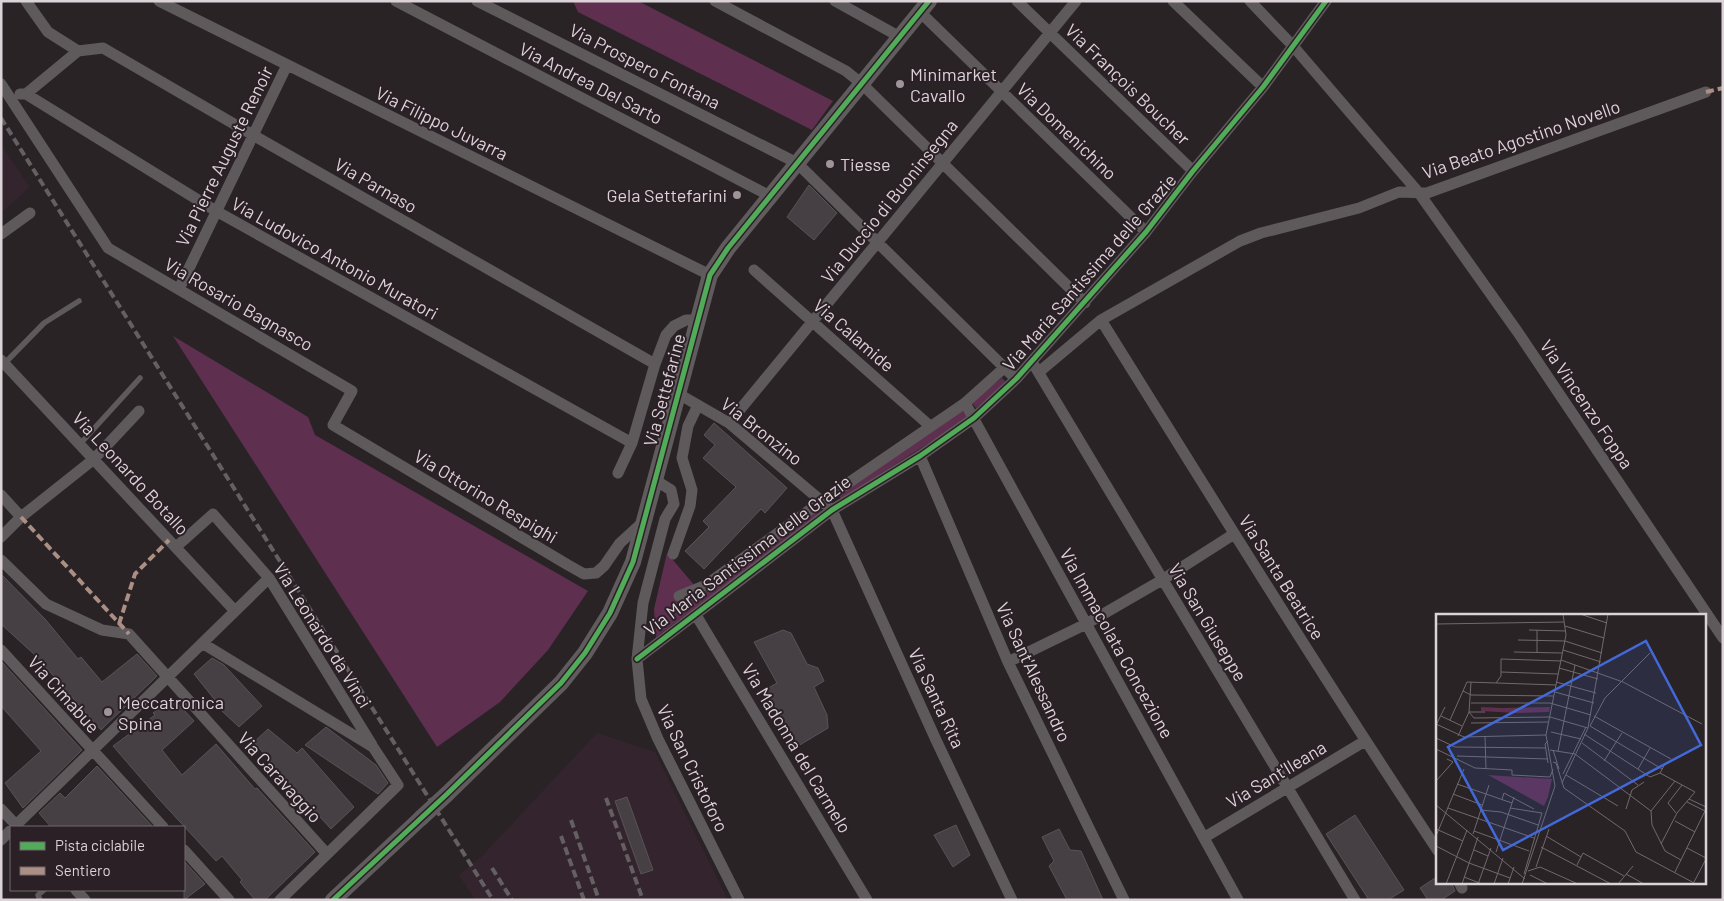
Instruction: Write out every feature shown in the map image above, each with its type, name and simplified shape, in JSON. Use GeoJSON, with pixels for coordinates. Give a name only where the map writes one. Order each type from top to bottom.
{"type":"FeatureCollection","features":[{"type":"Feature","properties":{"kind":"street"},"geometry":{"type":"LineString","coordinates":[[1,84],[10,94],[26,94],[78,51],[48,32],[26,1]]}},
{"type":"Feature","properties":{"kind":"street","name":"Via Filippo Juvarra"},"geometry":{"type":"LineString","coordinates":[[159,1],[710,275]]}},
{"type":"Feature","properties":{"kind":"street","name":"Via Andrea Del Sarto"},"geometry":{"type":"LineString","coordinates":[[396,1],[770,196]]}},
{"type":"Feature","properties":{"kind":"street","name":"Via Prospero Fontana"},"geometry":{"type":"LineString","coordinates":[[478,1],[797,163],[1016,380]]}},
{"type":"Feature","properties":{"kind":"street"},"geometry":{"type":"LineString","coordinates":[[716,1],[846,71],[862,84],[1085,304]]}},
{"type":"Feature","properties":{"kind":"street"},"geometry":{"type":"LineString","coordinates":[[835,1],[900,37]]}},
{"type":"Feature","properties":{"kind":"street","name":"Via François Boucher"},"geometry":{"type":"LineString","coordinates":[[1017,1],[1193,171]]}},
{"type":"Feature","properties":{"kind":"street","name":"Via Duccio di Buoninsegna"},"geometry":{"type":"LineString","coordinates":[[728,423],[1076,1]]}},
{"type":"Feature","properties":{"kind":"street"},"geometry":{"type":"LineString","coordinates":[[1173,1],[1262,87]]}},
{"type":"Feature","properties":{"kind":"street","name":"Via Vincenzo Foppa"},"geometry":{"type":"LineString","coordinates":[[1250,1],[1293,46],[1419,193],[1517,331],[1723,638]]}},
{"type":"Feature","properties":{"kind":"street","name":"Via Maria Santissima delle Grazie"},"geometry":{"type":"LineString","coordinates":[[1035,367],[1262,87],[1326,1]]}},
{"type":"Feature","properties":{"kind":"street","name":"Via Settefarine"},"geometry":{"type":"LineString","coordinates":[[333,900],[447,794],[561,683],[585,653],[610,613],[633,562],[710,275],[728,248],[925,7]]}},
{"type":"Feature","properties":{"kind":"street","name":"Via Domenichino"},"geometry":{"type":"LineString","coordinates":[[925,7],[1002,91],[1146,232]]}},
{"type":"Feature","properties":{"kind":"street","name":"Via Parnaso"},"geometry":{"type":"LineString","coordinates":[[78,51],[103,48],[655,364]]}},
{"type":"Feature","properties":{"kind":"street","name":"Via Pierre Auguste Renoir"},"geometry":{"type":"LineString","coordinates":[[178,289],[287,65]]}},
{"type":"Feature","properties":{"kind":"street","name":"Via Beato Agostino Novello"},"geometry":{"type":"LineString","coordinates":[[1102,320],[1240,241],[1261,233],[1359,208],[1398,192],[1427,193],[1706,92]]}},
{"type":"Feature","properties":{"kind":"street","name":"Via Rosario Bagnasco"},"geometry":{"type":"LineString","coordinates":[[10,94],[108,248],[352,391]]}},
{"type":"Feature","properties":{"kind":"street","name":"Via Ludovico Antonio Muratori"},"geometry":{"type":"LineString","coordinates":[[26,94],[216,211],[632,443]]}},
{"type":"Feature","properties":{"kind":"street"},"geometry":{"type":"LineString","coordinates":[[1,234],[30,213]]}},
{"type":"Feature","properties":{"kind":"street","name":"Via Calamide"},"geometry":{"type":"LineString","coordinates":[[754,270],[930,426]]}},
{"type":"Feature","properties":{"kind":"street","name":"Via Settefarine"},"geometry":{"type":"LineString","coordinates":[[618,473],[632,443],[655,364],[666,335],[674,326],[686,320],[697,320]]}},
{"type":"Feature","properties":{"kind":"street","name":"Via Maria Santissima delle Grazie"},"geometry":{"type":"LineString","coordinates":[[638,659],[832,510],[920,456],[974,418],[1016,380],[1102,320]]}},
{"type":"Feature","properties":{"kind":"street","name":"Via Santa Beatrice"},"geometry":{"type":"LineString","coordinates":[[1102,320],[1234,534],[1365,741],[1436,848]]}},
{"type":"Feature","properties":{"kind":"street","name":"Via Leonardo Botallo"},"geometry":{"type":"LineString","coordinates":[[3,362],[235,611]]}},
{"type":"Feature","properties":{"kind":"street","name":"Via San Giuseppe"},"geometry":{"type":"LineString","coordinates":[[1035,367],[1355,900]]}},
{"type":"Feature","properties":{"kind":"street","name":"Via Maria Santissima delle Grazie"},"geometry":{"type":"LineString","coordinates":[[822,501],[965,403],[1004,368]]}},
{"type":"Feature","properties":{"kind":"street","name":"Via Ottorino Respighi"},"geometry":{"type":"LineString","coordinates":[[352,391],[333,425],[584,574],[596,573],[604,566],[620,543],[645,521]]}},
{"type":"Feature","properties":{"kind":"street","name":"Via Bronzino"},"geometry":{"type":"LineString","coordinates":[[677,393],[728,423],[832,510]]}},
{"type":"Feature","properties":{"kind":"street","name":"Via Immacolata Concezione"},"geometry":{"type":"LineString","coordinates":[[965,403],[1238,900]]}},
{"type":"Feature","properties":{"kind":"street"},"geometry":{"type":"LineString","coordinates":[[673,554],[690,506],[692,490],[682,458],[688,426],[698,405]]}},
{"type":"Feature","properties":{"kind":"street"},"geometry":{"type":"LineString","coordinates":[[1,537],[21,517],[94,459],[139,411]]}},
{"type":"Feature","properties":{"kind":"street","name":"Via Sant'Alessandro"},"geometry":{"type":"LineString","coordinates":[[920,456],[1008,662],[1124,900]]}},
{"type":"Feature","properties":{"kind":"street","name":"Via San Cristoforo"},"geometry":{"type":"LineString","coordinates":[[655,480],[671,490],[674,504],[665,519],[643,603],[638,659],[641,699],[658,739],[739,900]]}},
{"type":"Feature","properties":{"kind":"street"},"geometry":{"type":"LineString","coordinates":[[1,495],[21,517]]}},
{"type":"Feature","properties":{"kind":"street"},"geometry":{"type":"LineString","coordinates":[[679,596],[706,585],[822,501]]}},
{"type":"Feature","properties":{"kind":"street","name":"Via Santa Rita"},"geometry":{"type":"LineString","coordinates":[[832,510],[936,740],[1012,900]]}},
{"type":"Feature","properties":{"kind":"street","name":"Via Leonardo da Vinci"},"geometry":{"type":"LineString","coordinates":[[176,547],[213,514],[269,578],[398,785],[327,854]]}},
{"type":"Feature","properties":{"kind":"street"},"geometry":{"type":"LineString","coordinates":[[1008,662],[1086,624],[1162,580],[1234,534]]}},
{"type":"Feature","properties":{"kind":"street","name":"Via Caravaggio"},"geometry":{"type":"LineString","coordinates":[[1,560],[46,604],[102,630],[128,634],[327,854]]}},
{"type":"Feature","properties":{"kind":"street"},"geometry":{"type":"LineString","coordinates":[[16,826],[269,578]]}},
{"type":"Feature","properties":{"kind":"street","name":"Via Madonna del Carmelo"},"geometry":{"type":"LineString","coordinates":[[696,615],[867,900]]}},
{"type":"Feature","properties":{"kind":"street"},"geometry":{"type":"LineString","coordinates":[[202,643],[373,747]]}},
{"type":"Feature","properties":{"kind":"street","name":"Via Cimabue"},"geometry":{"type":"LineString","coordinates":[[1,650],[161,826]]}},
{"type":"Feature","properties":{"kind":"street","name":"Via Sant'Ileana"},"geometry":{"type":"LineString","coordinates":[[1204,837],[1365,741]]}},
{"type":"Feature","properties":{"kind":"street"},"geometry":{"type":"LineString","coordinates":[[1,809],[14,826]]}},
{"type":"Feature","properties":{"kind":"street"},"geometry":{"type":"LineString","coordinates":[[185,851],[229,900]]}},
{"type":"Feature","properties":{"kind":"street"},"geometry":{"type":"LineString","coordinates":[[280,900],[327,854]]}},
{"type":"Feature","properties":{"kind":"lane"},"geometry":{"type":"LineString","coordinates":[[3,362],[44,323],[80,301]]}},
{"type":"Feature","properties":{"kind":"lane"},"geometry":{"type":"LineString","coordinates":[[80,444],[140,378]]}},
{"type":"Feature","properties":{"kind":"shaded area"},"geometry":{"type":"Polygon","coordinates":[[[573,1],[638,1],[833,101],[812,130],[578,12],[573,1]]]}},
{"type":"Feature","properties":{"kind":"shaded area"},"geometry":{"type":"Polygon","coordinates":[[[1,145],[30,187],[1,213],[1,145]]]}},
{"type":"Feature","properties":{"kind":"shaded area"},"geometry":{"type":"Polygon","coordinates":[[[173,336],[308,417],[315,435],[588,591],[548,650],[500,702],[437,747],[173,336]]]}},
{"type":"Feature","properties":{"kind":"shaded area"},"geometry":{"type":"Polygon","coordinates":[[[1002,378],[1007,383],[976,408],[971,402],[1002,378]]]}},
{"type":"Feature","properties":{"kind":"shaded area"},"geometry":{"type":"Polygon","coordinates":[[[962,410],[968,418],[841,499],[838,493],[962,410]]]}},
{"type":"Feature","properties":{"kind":"shaded area"},"geometry":{"type":"Polygon","coordinates":[[[818,508],[823,513],[656,637],[654,609],[667,553],[701,593],[818,508]]]}},
{"type":"Feature","properties":{"kind":"shaded area"},"geometry":{"type":"Polygon","coordinates":[[[597,733],[655,752],[728,900],[475,900],[459,875],[481,857],[597,733]]]}},
{"type":"Feature","properties":{"kind":"building"},"geometry":{"type":"Polygon","coordinates":[[[809,185],[837,213],[814,240],[787,217],[809,185]]]}},
{"type":"Feature","properties":{"kind":"building"},"geometry":{"type":"Polygon","coordinates":[[[714,423],[787,488],[765,513],[761,509],[704,569],[685,551],[709,527],[703,521],[736,487],[703,458],[715,445],[704,435],[714,423]]]}},
{"type":"Feature","properties":{"kind":"building"},"geometry":{"type":"Polygon","coordinates":[[[1,574],[45,619],[78,659],[81,657],[102,682],[137,654],[157,676],[101,730],[36,656],[1,624],[1,574]]]}},
{"type":"Feature","properties":{"kind":"building"},"geometry":{"type":"Polygon","coordinates":[[[783,630],[791,633],[807,664],[818,668],[824,681],[814,687],[827,715],[828,728],[798,746],[765,690],[777,683],[754,642],[783,630]]]}},
{"type":"Feature","properties":{"kind":"building"},"geometry":{"type":"Polygon","coordinates":[[[212,658],[224,665],[262,706],[239,727],[222,711],[194,674],[212,658]]]}},
{"type":"Feature","properties":{"kind":"building"},"geometry":{"type":"Polygon","coordinates":[[[1,661],[82,750],[23,808],[5,783],[41,751],[1,706],[1,661]]]}},
{"type":"Feature","properties":{"kind":"building"},"geometry":{"type":"Polygon","coordinates":[[[173,698],[194,721],[162,750],[182,775],[216,744],[255,789],[257,788],[315,852],[265,900],[255,900],[240,882],[242,880],[222,856],[216,861],[113,746],[155,715],[153,713],[173,698]]]}},
{"type":"Feature","properties":{"kind":"building"},"geometry":{"type":"Polygon","coordinates":[[[326,727],[376,765],[388,783],[378,794],[305,745],[326,727]]]}},
{"type":"Feature","properties":{"kind":"building"},"geometry":{"type":"Polygon","coordinates":[[[268,729],[297,753],[302,748],[354,807],[331,829],[254,742],[268,729]]]}},
{"type":"Feature","properties":{"kind":"building"},"geometry":{"type":"Polygon","coordinates":[[[97,766],[152,826],[50,826],[39,813],[60,793],[65,798],[97,766]]]}},
{"type":"Feature","properties":{"kind":"building"},"geometry":{"type":"Polygon","coordinates":[[[627,797],[653,870],[641,874],[615,801],[627,797]]]}},
{"type":"Feature","properties":{"kind":"building"},"geometry":{"type":"Polygon","coordinates":[[[1355,815],[1404,890],[1388,900],[1369,900],[1326,834],[1355,815]]]}},
{"type":"Feature","properties":{"kind":"building"},"geometry":{"type":"Polygon","coordinates":[[[956,825],[970,855],[953,867],[934,835],[956,825]]]}},
{"type":"Feature","properties":{"kind":"building"},"geometry":{"type":"Polygon","coordinates":[[[1059,829],[1070,850],[1081,851],[1103,900],[1067,900],[1049,866],[1054,861],[1042,837],[1059,829]]]}},
{"type":"Feature","properties":{"kind":"building"},"geometry":{"type":"Polygon","coordinates":[[[185,862],[205,884],[184,900],[185,891],[185,862]]]}},
{"type":"Feature","properties":{"kind":"building"},"geometry":{"type":"Polygon","coordinates":[[[1436,877],[1436,884],[1452,884],[1455,891],[1441,900],[1428,900],[1420,888],[1436,877]]]}},
{"type":"Feature","properties":{"kind":"railway"},"geometry":{"type":"LineString","coordinates":[[1,118],[493,900]]}},
{"type":"Feature","properties":{"kind":"railway"},"geometry":{"type":"LineString","coordinates":[[606,798],[643,900]]}},
{"type":"Feature","properties":{"kind":"railway"},"geometry":{"type":"LineString","coordinates":[[571,820],[599,900]]}},
{"type":"Feature","properties":{"kind":"railway"},"geometry":{"type":"LineString","coordinates":[[561,836],[584,900]]}},
{"type":"Feature","properties":{"kind":"railway"},"geometry":{"type":"LineString","coordinates":[[492,868],[512,900]]}},
{"type":"Feature","properties":{"kind":"marked path"},"geometry":{"type":"LineString","coordinates":[[1706,92],[1723,88]]}},
{"type":"Feature","properties":{"kind":"marked path"},"geometry":{"type":"LineString","coordinates":[[21,517],[129,634]]}},
{"type":"Feature","properties":{"kind":"marked path"},"geometry":{"type":"LineString","coordinates":[[119,624],[135,574],[169,540]]}},
{"type":"Feature","properties":{"kind":"cycle path"},"geometry":{"type":"LineString","coordinates":[[333,900],[447,794],[561,683],[585,653],[610,613],[633,562],[710,275],[728,248],[929,1]]}},
{"type":"Feature","properties":{"kind":"cycle path"},"geometry":{"type":"LineString","coordinates":[[637,659],[832,510],[920,456],[974,418],[1016,379],[1146,232],[1193,171],[1263,87],[1326,1]]}},
{"type":"Feature","properties":{"kind":"place","name":"Minimarket Cavallo"},"geometry":{"type":"Point","coordinates":[900,84]}},
{"type":"Feature","properties":{"kind":"place","name":"Tiesse"},"geometry":{"type":"Point","coordinates":[830,164]}},
{"type":"Feature","properties":{"kind":"place","name":"Gela Settefarini"},"geometry":{"type":"Point","coordinates":[737,195]}},
{"type":"Feature","properties":{"kind":"place","name":"Meccatronica Spina"},"geometry":{"type":"Point","coordinates":[108,712]}}]}
